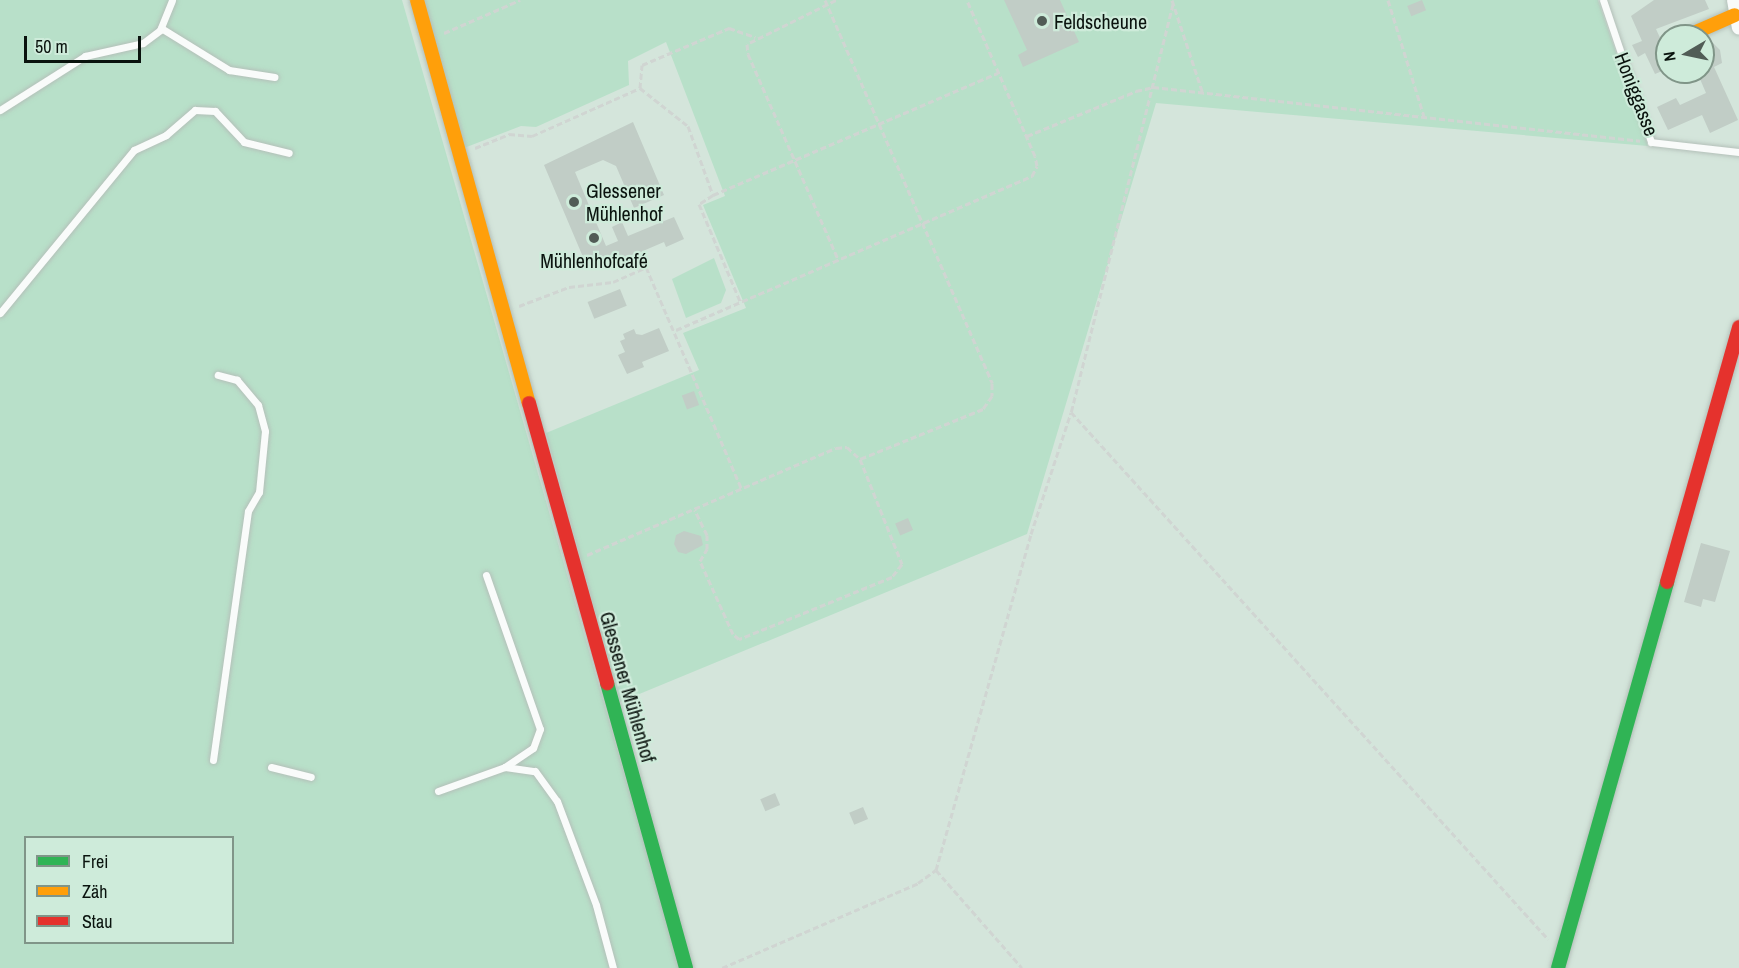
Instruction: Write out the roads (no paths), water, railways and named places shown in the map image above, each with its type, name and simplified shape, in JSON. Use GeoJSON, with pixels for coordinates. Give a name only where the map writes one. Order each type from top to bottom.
{"type":"FeatureCollection","features":[{"type":"Feature","properties":{"kind":"street","name":"Glessener Mühlenhof"},"geometry":{"type":"LineString","coordinates":[[417,0],[686,968]]}},
{"type":"Feature","properties":{"kind":"street"},"geometry":{"type":"LineString","coordinates":[[1715,28],[1737,21],[1734,0]]}},
{"type":"Feature","properties":{"kind":"street"},"geometry":{"type":"LineString","coordinates":[[1558,968],[1738,329]]}},
{"type":"Feature","properties":{"kind":"lane"},"geometry":{"type":"LineString","coordinates":[[0,110],[85,57],[143,43],[161,28],[172,0]]}},
{"type":"Feature","properties":{"kind":"lane","name":"Honiggasse"},"geometry":{"type":"LineString","coordinates":[[1603,0],[1651,142],[1739,152]]}},
{"type":"Feature","properties":{"kind":"lane"},"geometry":{"type":"LineString","coordinates":[[161,28],[229,70],[274,77]]}},
{"type":"Feature","properties":{"kind":"lane"},"geometry":{"type":"LineString","coordinates":[[0,313],[134,150],[166,135],[195,110],[215,111],[244,142],[289,153]]}},
{"type":"Feature","properties":{"kind":"lane"},"geometry":{"type":"LineString","coordinates":[[213,760],[248,511],[260,492],[265,431],[258,405],[237,380],[218,375]]}},
{"type":"Feature","properties":{"kind":"lane"},"geometry":{"type":"LineString","coordinates":[[438,791],[506,767],[533,748],[540,729],[486,575]]}},
{"type":"Feature","properties":{"kind":"lane"},"geometry":{"type":"LineString","coordinates":[[271,767],[311,777]]}},
{"type":"Feature","properties":{"kind":"lane"},"geometry":{"type":"LineString","coordinates":[[506,767],[535,771],[557,801],[596,905],[613,968]]}},
{"type":"Feature","properties":{"kind":"place","name":"Feldscheune"},"geometry":{"type":"Point","coordinates":[1042,21]}},
{"type":"Feature","properties":{"kind":"place","name":"Glessener Mühlenhof"},"geometry":{"type":"Point","coordinates":[574,202]}},
{"type":"Feature","properties":{"kind":"place","name":"Mühlenhofcafé"},"geometry":{"type":"Point","coordinates":[594,238]}}]}
